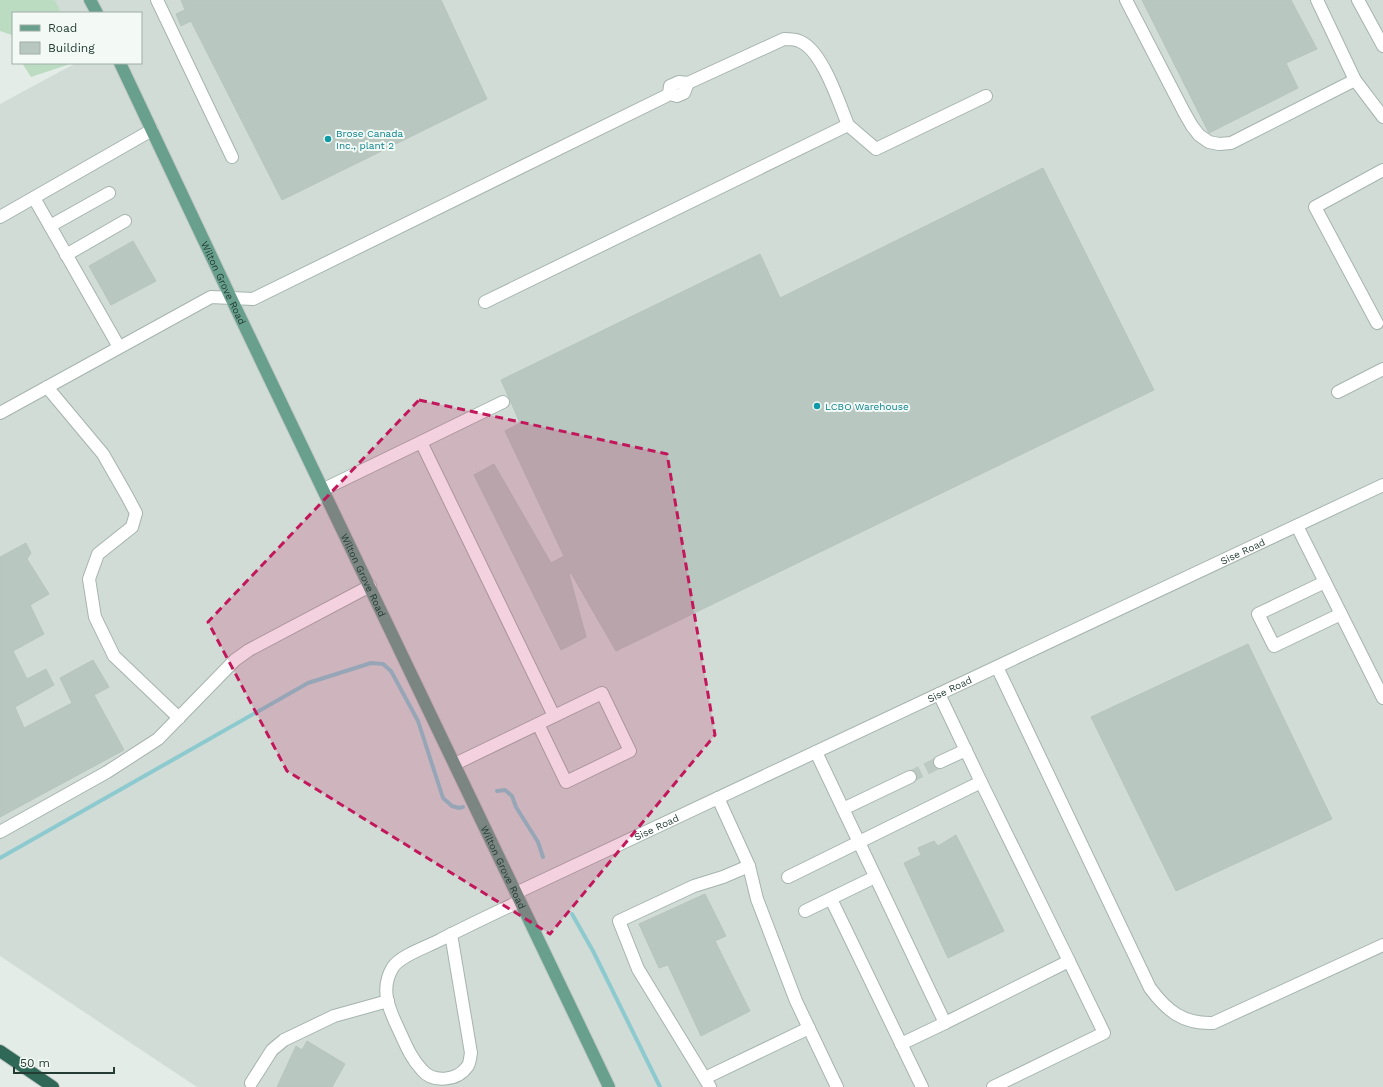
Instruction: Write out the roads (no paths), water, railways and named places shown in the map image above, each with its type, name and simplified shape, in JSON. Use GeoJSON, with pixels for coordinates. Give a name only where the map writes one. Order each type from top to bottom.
{"type":"FeatureCollection","features":[{"type":"Feature","properties":{"kind":"highway"},"geometry":{"type":"LineString","coordinates":[[0,1051],[53,1087]]}},
{"type":"Feature","properties":{"kind":"main road"},"geometry":{"type":"LineString","coordinates":[[90,0],[96,12]]}},
{"type":"Feature","properties":{"kind":"main road","name":"Wilton Grove Road"},"geometry":{"type":"LineString","coordinates":[[120,64],[609,1087]]}},
{"type":"Feature","properties":{"kind":"street"},"geometry":{"type":"LineString","coordinates":[[157,0],[232,157]]}},
{"type":"Feature","properties":{"kind":"street"},"geometry":{"type":"LineString","coordinates":[[1126,0],[1184,112],[1199,135],[1209,142],[1219,144],[1231,143],[1355,80]]}},
{"type":"Feature","properties":{"kind":"street"},"geometry":{"type":"LineString","coordinates":[[1317,0],[1355,80],[1383,116]]}},
{"type":"Feature","properties":{"kind":"street"},"geometry":{"type":"LineString","coordinates":[[1358,0],[1383,46]]}},
{"type":"Feature","properties":{"kind":"street"},"geometry":{"type":"LineString","coordinates":[[0,413],[211,297],[253,299],[669,94],[670,86],[679,82],[688,83],[784,39],[799,41],[813,50],[822,64],[848,125],[876,150],[986,96]]}},
{"type":"Feature","properties":{"kind":"street"},"geometry":{"type":"LineString","coordinates":[[485,302],[848,125]]}},
{"type":"Feature","properties":{"kind":"street"},"geometry":{"type":"LineString","coordinates":[[0,217],[152,130]]}},
{"type":"Feature","properties":{"kind":"street"},"geometry":{"type":"LineString","coordinates":[[1377,322],[1315,207],[1383,170]]}},
{"type":"Feature","properties":{"kind":"street"},"geometry":{"type":"LineString","coordinates":[[50,226],[110,193]]}},
{"type":"Feature","properties":{"kind":"street"},"geometry":{"type":"LineString","coordinates":[[34,198],[119,347]]}},
{"type":"Feature","properties":{"kind":"street"},"geometry":{"type":"LineString","coordinates":[[66,255],[125,221]]}},
{"type":"Feature","properties":{"kind":"street"},"geometry":{"type":"LineString","coordinates":[[1338,392],[1383,369]]}},
{"type":"Feature","properties":{"kind":"street"},"geometry":{"type":"LineString","coordinates":[[47,387],[103,454],[128,496],[136,513],[132,527],[98,554],[89,580],[95,617],[114,656],[179,718]]}},
{"type":"Feature","properties":{"kind":"street"},"geometry":{"type":"LineString","coordinates":[[324,489],[503,402]]}},
{"type":"Feature","properties":{"kind":"street"},"geometry":{"type":"LineString","coordinates":[[421,442],[554,716]]}},
{"type":"Feature","properties":{"kind":"street","name":"Sise Road"},"geometry":{"type":"LineString","coordinates":[[451,934],[471,1053],[468,1066],[458,1075],[440,1079],[424,1073],[412,1060],[390,1010],[386,993],[389,978],[394,966],[405,957],[451,934],[518,897],[718,798],[1383,485]]}},
{"type":"Feature","properties":{"kind":"street"},"geometry":{"type":"LineString","coordinates":[[1297,526],[1383,698]]}},
{"type":"Feature","properties":{"kind":"street"},"geometry":{"type":"LineString","coordinates":[[1325,582],[1258,614],[1274,646],[1341,614]]}},
{"type":"Feature","properties":{"kind":"street"},"geometry":{"type":"LineString","coordinates":[[0,832],[107,772],[158,739],[235,660],[249,650],[370,586]]}},
{"type":"Feature","properties":{"kind":"street"},"geometry":{"type":"LineString","coordinates":[[997,667],[1150,988],[1161,1003],[1179,1017],[1199,1023],[1213,1023],[1383,945]]}},
{"type":"Feature","properties":{"kind":"street"},"geometry":{"type":"LineString","coordinates":[[455,764],[554,716],[602,694],[630,751],[566,782],[538,724]]}},
{"type":"Feature","properties":{"kind":"street"},"geometry":{"type":"LineString","coordinates":[[939,694],[1104,1033],[993,1087]]}},
{"type":"Feature","properties":{"kind":"street"},"geometry":{"type":"LineString","coordinates":[[940,762],[966,750]]}},
{"type":"Feature","properties":{"kind":"street"},"geometry":{"type":"LineString","coordinates":[[816,752],[945,1023]]}},
{"type":"Feature","properties":{"kind":"street"},"geometry":{"type":"LineString","coordinates":[[843,809],[910,777]]}},
{"type":"Feature","properties":{"kind":"street"},"geometry":{"type":"LineString","coordinates":[[788,877],[981,782]]}},
{"type":"Feature","properties":{"kind":"street"},"geometry":{"type":"LineString","coordinates":[[718,798],[749,866],[757,899],[796,1001],[837,1087]]}},
{"type":"Feature","properties":{"kind":"street"},"geometry":{"type":"LineString","coordinates":[[749,866],[723,877],[694,886],[619,921],[638,969],[707,1082],[809,1028]]}},
{"type":"Feature","properties":{"kind":"street"},"geometry":{"type":"LineString","coordinates":[[805,911],[876,877]]}},
{"type":"Feature","properties":{"kind":"street"},"geometry":{"type":"LineString","coordinates":[[831,899],[922,1087]]}},
{"type":"Feature","properties":{"kind":"street"},"geometry":{"type":"LineString","coordinates":[[901,1044],[1069,961]]}},
{"type":"Feature","properties":{"kind":"street"},"geometry":{"type":"LineString","coordinates":[[251,1083],[272,1050],[284,1040],[334,1016],[388,1001]]}},
{"type":"Feature","properties":{"kind":"waterway"},"geometry":{"type":"LineString","coordinates":[[0,858],[308,683],[371,663],[383,664],[391,671],[418,721],[443,798],[452,806],[459,808],[463,807]]}},
{"type":"Feature","properties":{"kind":"waterway"},"geometry":{"type":"LineString","coordinates":[[497,791],[505,790],[512,796],[516,807],[538,842],[543,857]]}},
{"type":"Feature","properties":{"kind":"waterway"},"geometry":{"type":"LineString","coordinates":[[572,914],[593,951],[660,1087]]}},
{"type":"Feature","properties":{"kind":"tunnel"},"geometry":{"type":"LineString","coordinates":[[910,777],[940,762]]}},
{"type":"Feature","properties":{"kind":"place","name":"Brose Canada Inc., plant 2"},"geometry":{"type":"Point","coordinates":[328,139]}},
{"type":"Feature","properties":{"kind":"place","name":"LCBO Warehouse"},"geometry":{"type":"Point","coordinates":[817,406]}}]}
